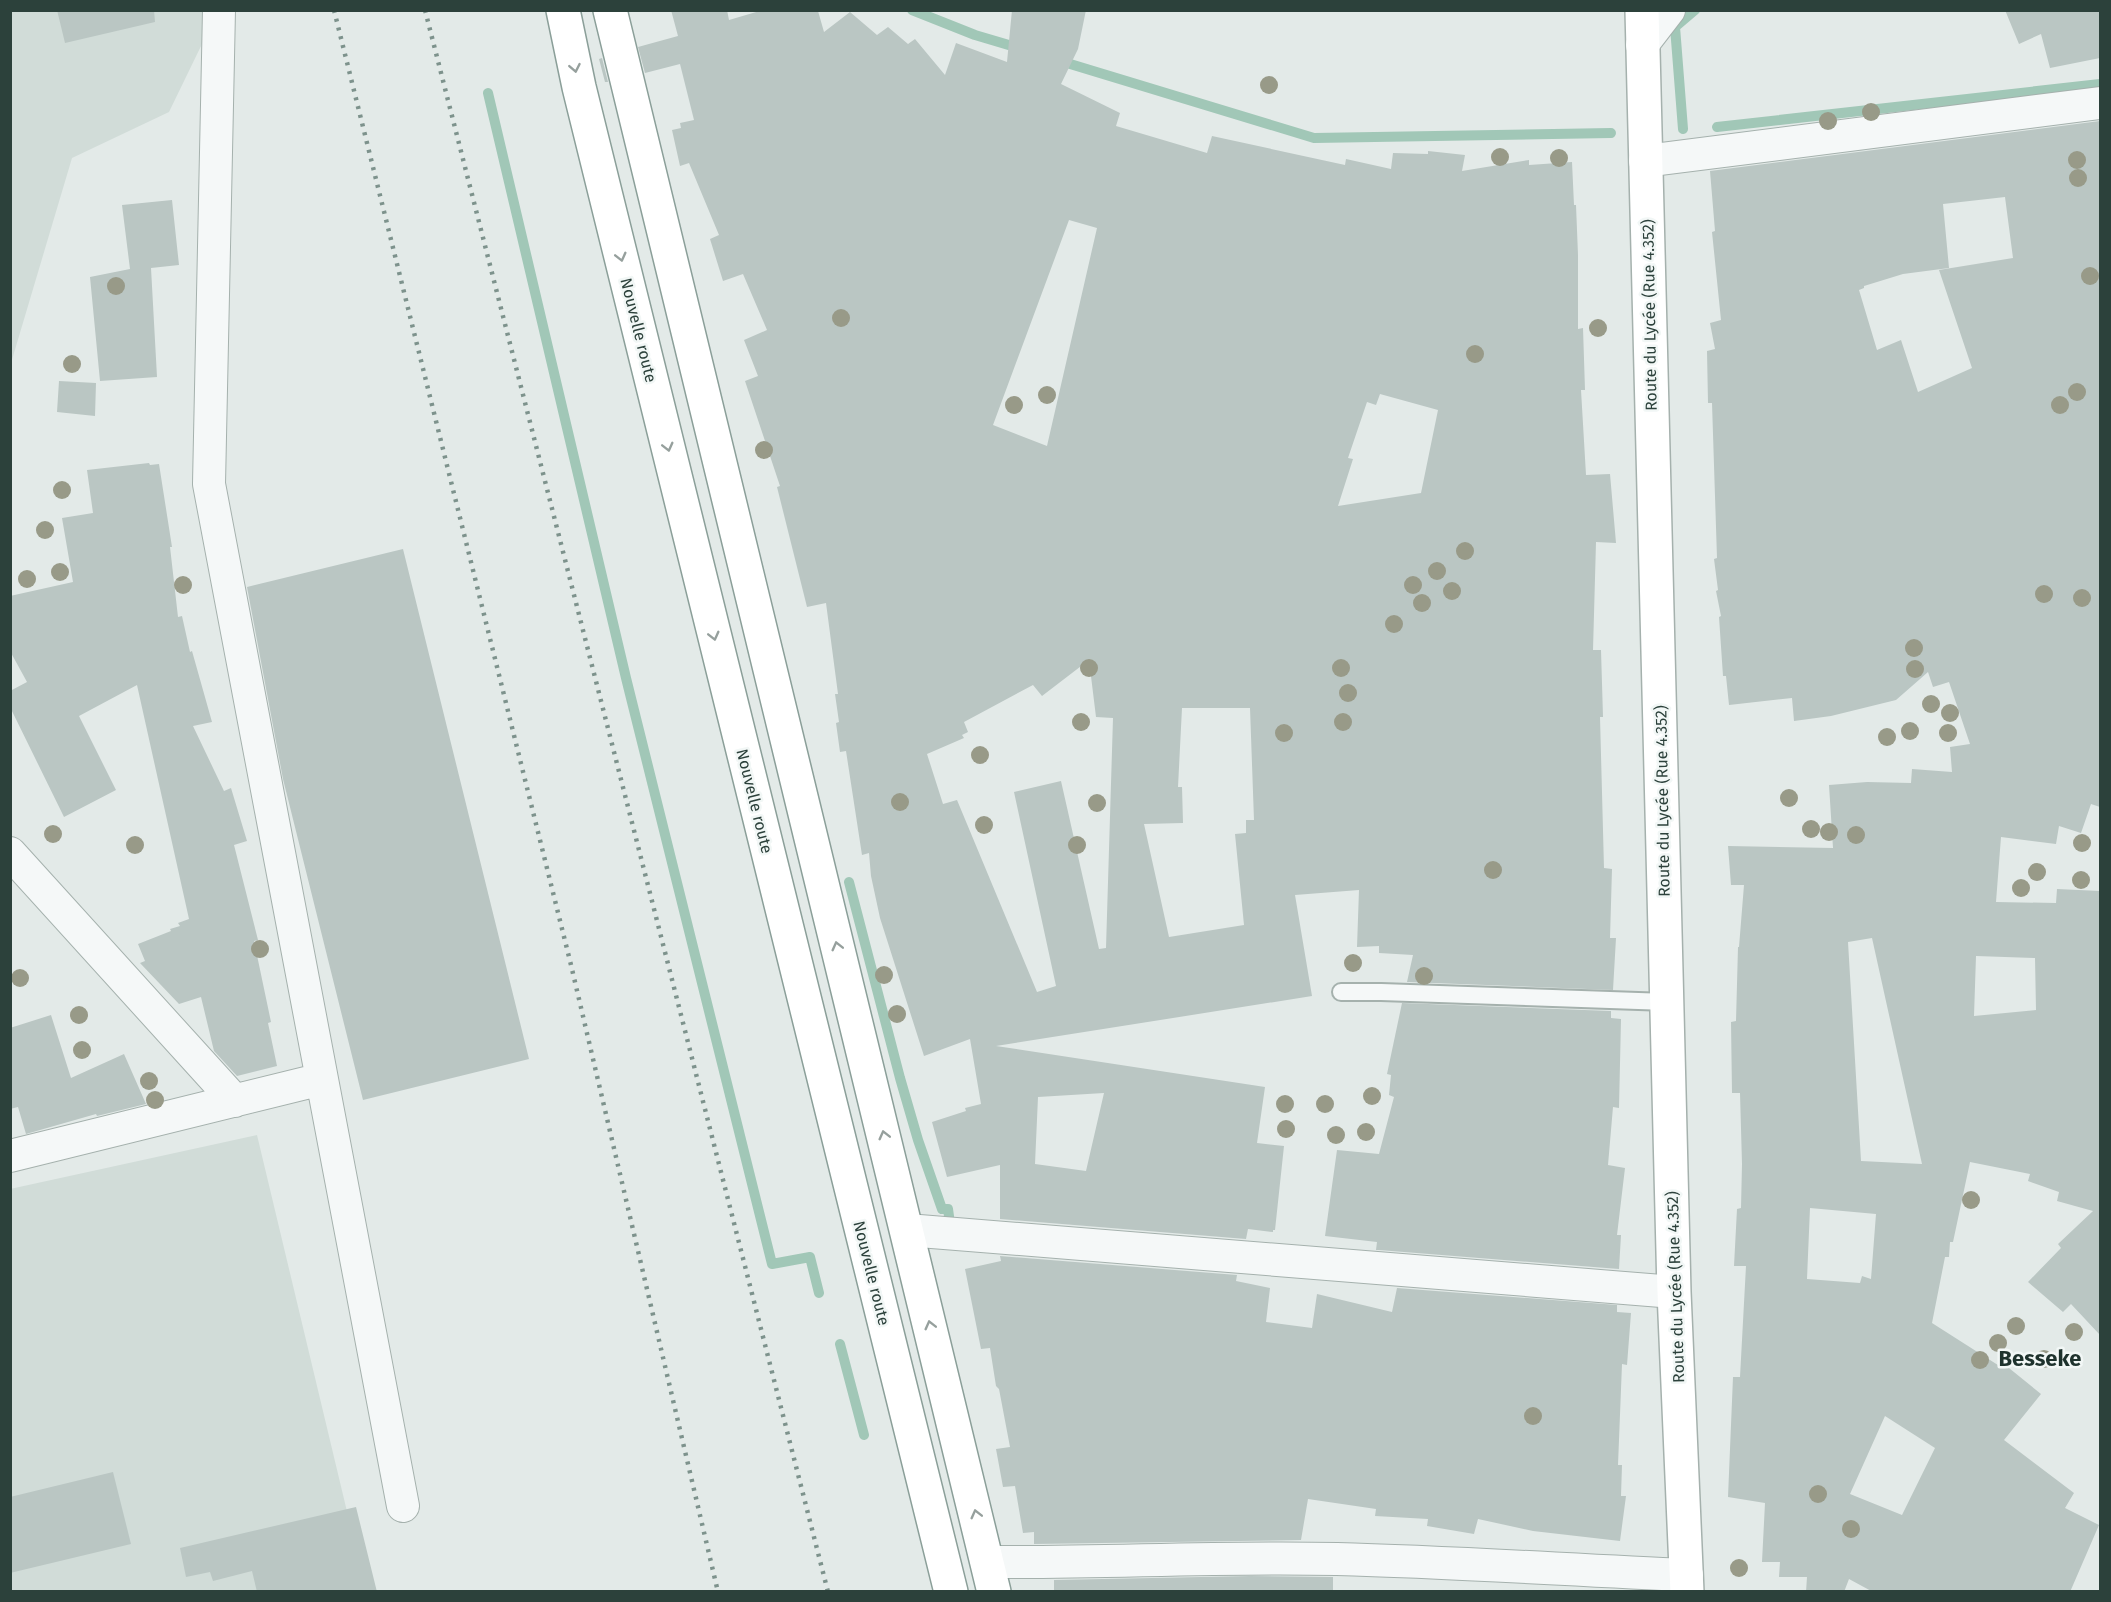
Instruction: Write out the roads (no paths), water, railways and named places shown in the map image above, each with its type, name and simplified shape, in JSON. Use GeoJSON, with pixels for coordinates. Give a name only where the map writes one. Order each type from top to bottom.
{"type":"FeatureCollection","features":[{"type":"Feature","properties":{"kind":"main road","name":"Nouvelle route"},"geometry":{"type":"LineString","coordinates":[[563,10],[579,87],[951,1592]]}},
{"type":"Feature","properties":{"kind":"main road"},"geometry":{"type":"LineString","coordinates":[[610,10],[991,1577]]}},
{"type":"Feature","properties":{"kind":"main road","name":"Route du Lycée (Rue 4.352)"},"geometry":{"type":"LineString","coordinates":[[1642,10],[1674,1292],[1687,1583]]}},
{"type":"Feature","properties":{"kind":"street"},"geometry":{"type":"LineString","coordinates":[[219,10],[209,484],[404,1506]]}},
{"type":"Feature","properties":{"kind":"street"},"geometry":{"type":"LineString","coordinates":[[1642,45],[1669,10]]}},
{"type":"Feature","properties":{"kind":"street"},"geometry":{"type":"LineString","coordinates":[[1645,161],[2100,103]]}},
{"type":"Feature","properties":{"kind":"street"},"geometry":{"type":"LineString","coordinates":[[10,853],[235,1101]]}},
{"type":"Feature","properties":{"kind":"street"},"geometry":{"type":"LineString","coordinates":[[10,1156],[322,1079]]}},
{"type":"Feature","properties":{"kind":"street"},"geometry":{"type":"LineString","coordinates":[[907,1230],[1674,1292]]}},
{"type":"Feature","properties":{"kind":"street"},"geometry":{"type":"LineString","coordinates":[[991,1577],[1056,1563],[1205,1558],[1337,1559],[1687,1583]]}},
{"type":"Feature","properties":{"kind":"lane"},"geometry":{"type":"LineString","coordinates":[[1341,992],[1667,1002]]}},
{"type":"Feature","properties":{"kind":"waterway"},"geometry":{"type":"LineString","coordinates":[[912,10],[975,35],[1022,49]]}},
{"type":"Feature","properties":{"kind":"waterway"},"geometry":{"type":"LineString","coordinates":[[1683,129],[1675,27],[1695,10]]}},
{"type":"Feature","properties":{"kind":"waterway"},"geometry":{"type":"LineString","coordinates":[[1057,60],[1314,138],[1611,133]]}},
{"type":"Feature","properties":{"kind":"waterway"},"geometry":{"type":"LineString","coordinates":[[1717,127],[2100,84]]}},
{"type":"Feature","properties":{"kind":"waterway"},"geometry":{"type":"LineString","coordinates":[[488,93],[626,678],[772,1264],[810,1257],[819,1293]]}},
{"type":"Feature","properties":{"kind":"waterway"},"geometry":{"type":"LineString","coordinates":[[849,882],[918,1140],[942,1209],[948,1209],[951,1231]]}},
{"type":"Feature","properties":{"kind":"waterway"},"geometry":{"type":"LineString","coordinates":[[840,1344],[864,1435]]}},
{"type":"Feature","properties":{"kind":"railway"},"geometry":{"type":"LineString","coordinates":[[334,10],[571,965],[718,1592]]}},
{"type":"Feature","properties":{"kind":"railway"},"geometry":{"type":"LineString","coordinates":[[425,10],[828,1592]]}},
{"type":"Feature","properties":{"kind":"district","name":"Besseke"},"geometry":{"type":"Point","coordinates":[2040,1358]}}]}
